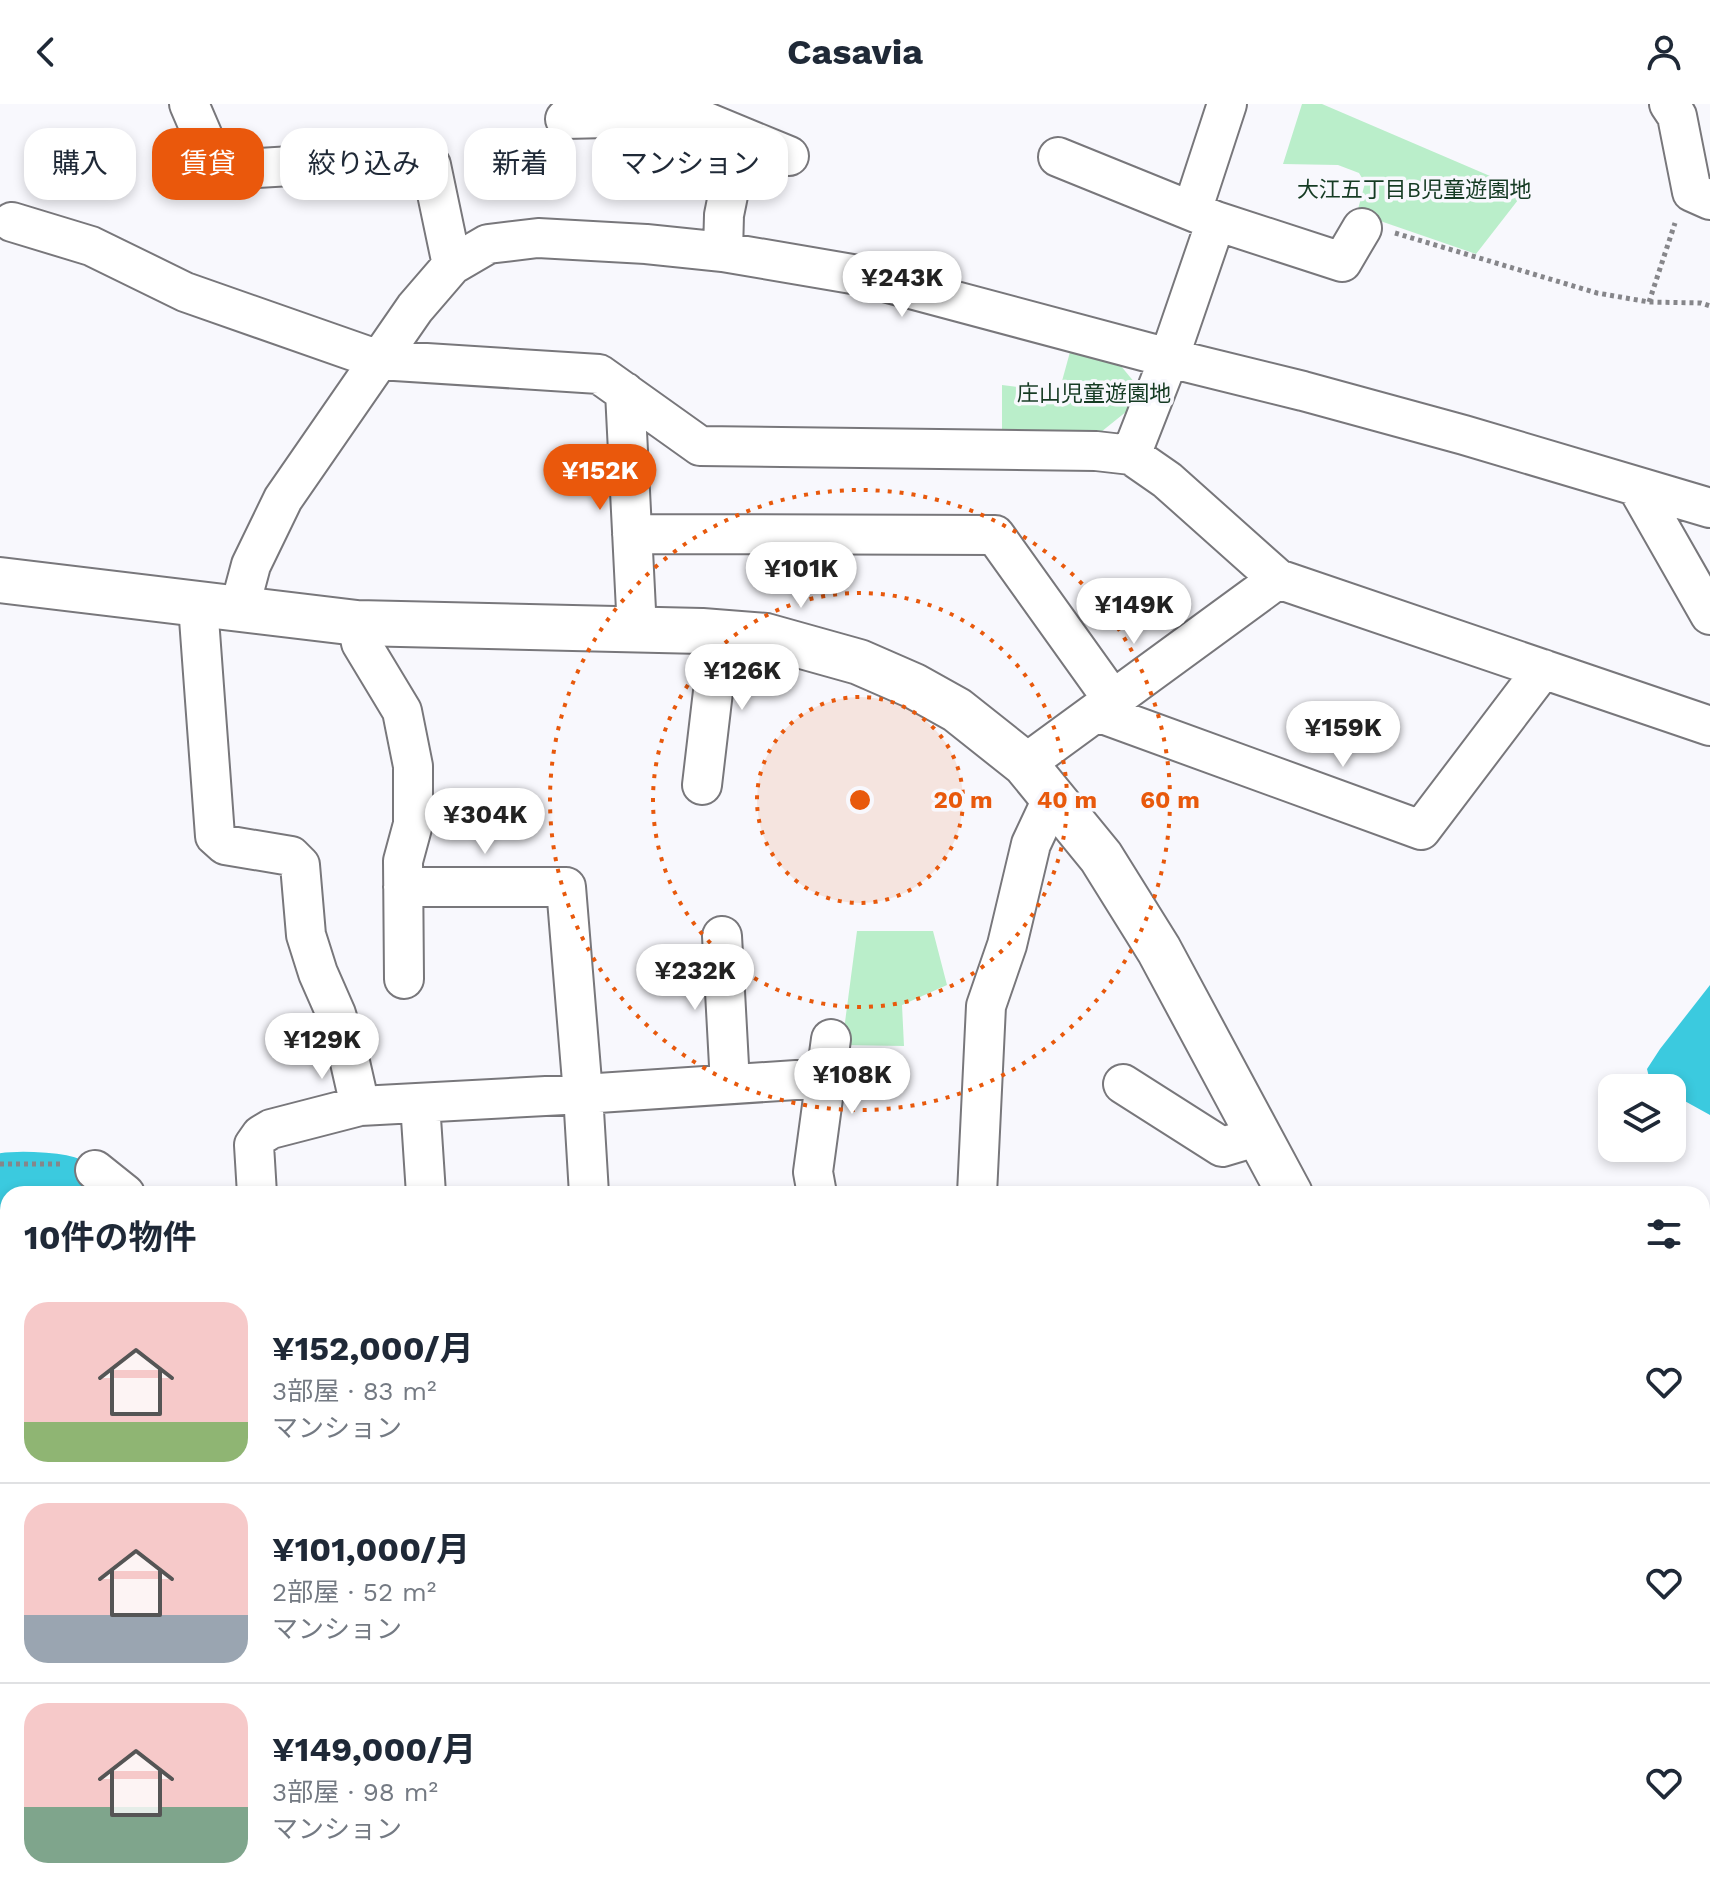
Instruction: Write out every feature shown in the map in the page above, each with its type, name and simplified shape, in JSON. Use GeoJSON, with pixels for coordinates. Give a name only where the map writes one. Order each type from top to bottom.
{"type":"FeatureCollection","features":[{"type":"Feature","properties":{"kind":"street"},"geometry":{"type":"LineString","coordinates":[[189,104],[214,162],[224,170],[325,164],[348,174],[415,155],[431,165],[452,265]]}},
{"type":"Feature","properties":{"kind":"street"},"geometry":{"type":"LineString","coordinates":[[1131,455],[1169,358],[1204,216],[1227,104]]}},
{"type":"Feature","properties":{"kind":"street"},"geometry":{"type":"LineString","coordinates":[[1669,104],[1677,116],[1701,196]]}},
{"type":"Feature","properties":{"kind":"street"},"geometry":{"type":"LineString","coordinates":[[584,114],[692,116],[721,128]]}},
{"type":"Feature","properties":{"kind":"street"},"geometry":{"type":"LineString","coordinates":[[1058,157],[1204,216],[1342,262],[1362,228]]}},
{"type":"Feature","properties":{"kind":"street"},"geometry":{"type":"LineString","coordinates":[[723,252],[727,200]]}},
{"type":"Feature","properties":{"kind":"street"},"geometry":{"type":"LineString","coordinates":[[12,222],[91,246],[185,292],[379,360],[599,374],[700,446],[1096,451],[1131,455],[1167,480],[1278,579],[1710,726]]}},
{"type":"Feature","properties":{"kind":"street"},"geometry":{"type":"LineString","coordinates":[[360,1106],[340,1025],[306,935],[300,865],[291,856],[225,845],[215,836],[218,608],[251,565],[283,499],[415,308],[452,265],[488,244],[538,238],[646,244],[723,252],[858,275],[1464,435],[1710,508]]}},
{"type":"Feature","properties":{"kind":"street"},"geometry":{"type":"LineString","coordinates":[[625,392],[637,630]]}},
{"type":"Feature","properties":{"kind":"street"},"geometry":{"type":"LineString","coordinates":[[1637,487],[1710,615]]}},
{"type":"Feature","properties":{"kind":"street"},"geometry":{"type":"LineString","coordinates":[[632,534],[995,535],[1105,706],[1421,830],[1543,669]]}},
{"type":"Feature","properties":{"kind":"street"},"geometry":{"type":"LineString","coordinates":[[1025,764],[1278,579]]}},
{"type":"Feature","properties":{"kind":"street"},"geometry":{"type":"LineString","coordinates":[[0,580],[357,623],[720,632],[766,636],[859,662],[914,686],[957,710],[1025,764],[1101,857],[1159,950],[1286,1186]]}},
{"type":"Feature","properties":{"kind":"street"},"geometry":{"type":"LineString","coordinates":[[357,623],[361,643],[402,711],[413,766],[413,824],[403,861],[404,979]]}},
{"type":"Feature","properties":{"kind":"street"},"geometry":{"type":"LineString","coordinates":[[702,785],[720,632]]}},
{"type":"Feature","properties":{"kind":"street"},"geometry":{"type":"LineString","coordinates":[[977,1186],[986,1006],[1007,945],[1031,844],[1053,797]]}},
{"type":"Feature","properties":{"kind":"street"},"geometry":{"type":"LineString","coordinates":[[403,887],[566,887],[589,1186]]}},
{"type":"Feature","properties":{"kind":"street"},"geometry":{"type":"LineString","coordinates":[[722,936],[730,1084]]}},
{"type":"Feature","properties":{"kind":"street"},"geometry":{"type":"LineString","coordinates":[[816,1186],[813,1172],[831,1039]]}},
{"type":"Feature","properties":{"kind":"street"},"geometry":{"type":"LineString","coordinates":[[257,1186],[254,1145],[261,1135],[271,1129],[360,1106],[826,1078]]}},
{"type":"Feature","properties":{"kind":"street"},"geometry":{"type":"LineString","coordinates":[[1123,1084],[1222,1147],[1259,1136]]}},
{"type":"Feature","properties":{"kind":"street"},"geometry":{"type":"LineString","coordinates":[[420,1103],[425,1186]]}},
{"type":"Feature","properties":{"kind":"street"},"geometry":{"type":"LineString","coordinates":[[95,1170],[115,1186]]}},
{"type":"Feature","properties":{"kind":"path"},"geometry":{"type":"LineString","coordinates":[[1649,302],[1681,205],[1701,196]]}},
{"type":"Feature","properties":{"kind":"path"},"geometry":{"type":"LineString","coordinates":[[1362,228],[1391,232],[1597,293],[1649,302],[1701,303],[1710,306]]}},
{"type":"Feature","properties":{"kind":"path"},"geometry":{"type":"LineString","coordinates":[[0,1164],[66,1164],[95,1170]]}},
{"type":"Feature","properties":{"kind":"green space","name":"大江五丁目B児童遊園地"},"geometry":{"type":"Polygon","coordinates":[[[1302,104],[1322,104],[1525,191],[1476,254],[1357,213],[1365,183],[1359,173],[1338,165],[1283,164],[1302,104]]]}},
{"type":"Feature","properties":{"kind":"green space","name":"庄山児童遊園地"},"geometry":{"type":"Polygon","coordinates":[[[1070,352],[1116,360],[1135,383],[1132,407],[1101,432],[1002,430],[1002,385],[1059,392],[1070,352]]]}},
{"type":"Feature","properties":{"kind":"green space"},"geometry":{"type":"Polygon","coordinates":[[[857,931],[933,931],[947,985],[902,1005],[904,1046],[842,1045],[857,931]]]}},
{"type":"Feature","properties":{"kind":"water"},"geometry":{"type":"Polygon","coordinates":[[[1710,985],[1710,1115],[1686,1102],[1686,1074],[1648,1074],[1647,1069],[1710,985]]]}},
{"type":"Feature","properties":{"kind":"waterway"},"geometry":{"type":"LineString","coordinates":[[0,1185],[61,1186]]}}]}
